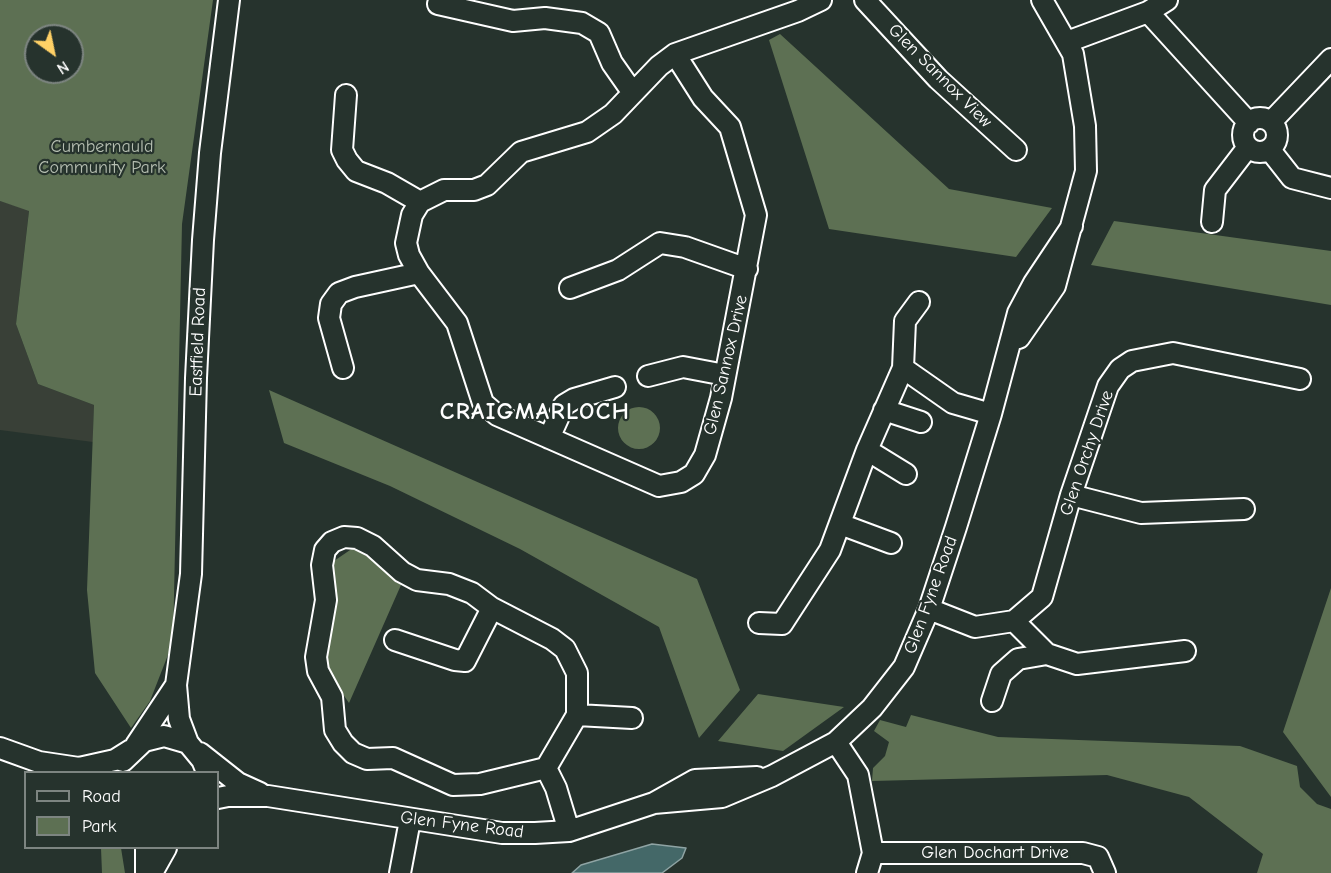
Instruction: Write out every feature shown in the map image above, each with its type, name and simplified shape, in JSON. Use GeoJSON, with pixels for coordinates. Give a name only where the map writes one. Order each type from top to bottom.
{"type":"FeatureCollection","features":[{"type":"Feature","properties":{"kind":"street","name":"Eastfield Road"},"geometry":{"type":"LineString","coordinates":[[206,771],[179,719],[176,685],[191,574],[196,378],[203,240],[211,142],[229,0]]}},
{"type":"Feature","properties":{"kind":"street"},"geometry":{"type":"LineString","coordinates":[[346,95],[342,150],[347,160],[356,171],[387,183],[420,202],[444,190],[474,190],[488,185],[521,152],[587,132],[613,114],[675,54],[798,11],[820,0]]}},
{"type":"Feature","properties":{"kind":"street","name":"Glen Sannox View"},"geometry":{"type":"LineString","coordinates":[[865,0],[938,79],[1016,150]]}},
{"type":"Feature","properties":{"kind":"street","name":"Glen Fyne Road"},"geometry":{"type":"LineString","coordinates":[[219,798],[268,796],[502,833],[569,831],[654,803],[722,797],[772,776],[836,742],[872,708],[904,668],[929,609],[1007,357],[1032,315],[1055,286],[1086,171],[1085,126],[1073,54],[1042,0]]}},
{"type":"Feature","properties":{"kind":"street"},"geometry":{"type":"LineString","coordinates":[[1067,42],[1148,12],[1167,0]]}},
{"type":"Feature","properties":{"kind":"street"},"geometry":{"type":"LineString","coordinates":[[438,4],[513,21],[545,18],[582,23],[598,33],[612,63],[633,93]]}},
{"type":"Feature","properties":{"kind":"street"},"geometry":{"type":"LineString","coordinates":[[1148,12],[1249,123]]}},
{"type":"Feature","properties":{"kind":"street","name":"Glen Sannox Drive"},"geometry":{"type":"LineString","coordinates":[[420,202],[412,215],[406,243],[419,273],[457,323],[483,403],[497,415],[649,483],[659,486],[681,482],[694,474],[705,455],[725,375],[756,215],[730,127],[703,98],[675,54]]}},
{"type":"Feature","properties":{"kind":"street"},"geometry":{"type":"LineString","coordinates":[[1271,122],[1331,59]]}},
{"type":"Feature","properties":{"kind":"street"},"geometry":{"type":"LineString","coordinates":[[1263,118],[1271,122],[1277,132],[1276,142],[1270,150],[1260,153],[1248,147],[1242,135],[1249,123],[1263,118]]}},
{"type":"Feature","properties":{"kind":"street"},"geometry":{"type":"LineString","coordinates":[[1212,222],[1215,190],[1248,147]]}},
{"type":"Feature","properties":{"kind":"street"},"geometry":{"type":"LineString","coordinates":[[1270,150],[1292,178],[1331,188]]}},
{"type":"Feature","properties":{"kind":"street"},"geometry":{"type":"LineString","coordinates":[[570,288],[618,270],[660,243],[685,247],[747,268]]}},
{"type":"Feature","properties":{"kind":"street"},"geometry":{"type":"LineString","coordinates":[[343,368],[329,318],[331,304],[339,293],[419,273]]}},
{"type":"Feature","properties":{"kind":"street"},"geometry":{"type":"LineString","coordinates":[[759,622],[782,624],[830,550],[867,450],[903,368],[905,321],[919,302]]}},
{"type":"Feature","properties":{"kind":"street","name":"Glen Orchy Drive"},"geometry":{"type":"LineString","coordinates":[[1014,621],[1042,597],[1071,495],[1108,386],[1120,369],[1132,360],[1173,353],[1300,379]]}},
{"type":"Feature","properties":{"kind":"street"},"geometry":{"type":"LineString","coordinates":[[648,376],[683,367],[725,375]]}},
{"type":"Feature","properties":{"kind":"street"},"geometry":{"type":"LineString","coordinates":[[903,368],[953,403],[991,414]]}},
{"type":"Feature","properties":{"kind":"street"},"geometry":{"type":"LineString","coordinates":[[549,438],[564,405],[574,399],[615,387]]}},
{"type":"Feature","properties":{"kind":"street"},"geometry":{"type":"LineString","coordinates":[[884,410],[921,422]]}},
{"type":"Feature","properties":{"kind":"street"},"geometry":{"type":"LineString","coordinates":[[867,450],[906,474]]}},
{"type":"Feature","properties":{"kind":"street"},"geometry":{"type":"LineString","coordinates":[[1071,495],[1141,513],[1244,509]]}},
{"type":"Feature","properties":{"kind":"street"},"geometry":{"type":"LineString","coordinates":[[840,524],[891,543]]}},
{"type":"Feature","properties":{"kind":"street"},"geometry":{"type":"LineString","coordinates":[[344,537],[357,538],[373,546],[402,572],[417,580],[449,584],[472,593],[492,608],[552,639],[565,649],[577,673],[578,715],[546,768],[480,784],[453,785],[393,758],[367,759],[353,753],[343,743],[335,730],[332,697],[318,671],[315,657],[326,600],[322,565],[325,550],[332,542],[344,537]]}},
{"type":"Feature","properties":{"kind":"street"},"geometry":{"type":"LineString","coordinates":[[395,640],[455,660],[465,661],[492,608]]}},
{"type":"Feature","properties":{"kind":"street"},"geometry":{"type":"LineString","coordinates":[[929,609],[975,627],[1014,621],[1047,654],[1077,664],[1185,651]]}},
{"type":"Feature","properties":{"kind":"street"},"geometry":{"type":"LineString","coordinates":[[992,701],[1001,674],[1018,659],[1047,654]]}},
{"type":"Feature","properties":{"kind":"street","name":"Eastfield Road"},"geometry":{"type":"LineString","coordinates":[[119,771],[121,763],[176,685]]}},
{"type":"Feature","properties":{"kind":"street"},"geometry":{"type":"LineString","coordinates":[[578,715],[632,718]]}},
{"type":"Feature","properties":{"kind":"street"},"geometry":{"type":"LineString","coordinates":[[0,748],[39,762],[83,770],[115,760],[156,736],[174,738],[192,747]]}},
{"type":"Feature","properties":{"kind":"street"},"geometry":{"type":"LineString","coordinates":[[836,742],[858,775],[873,853],[867,873]]}},
{"type":"Feature","properties":{"kind":"street","name":"Glen Fyne Road"},"geometry":{"type":"LineString","coordinates":[[192,747],[238,783],[268,796]]}},
{"type":"Feature","properties":{"kind":"street"},"geometry":{"type":"LineString","coordinates":[[546,768],[556,788],[569,831]]}},
{"type":"Feature","properties":{"kind":"street"},"geometry":{"type":"LineString","coordinates":[[400,873],[410,820]]}},
{"type":"Feature","properties":{"kind":"street"},"geometry":{"type":"LineString","coordinates":[[146,849],[146,873]]}},
{"type":"Feature","properties":{"kind":"street"},"geometry":{"type":"LineString","coordinates":[[152,873],[165,849]]}},
{"type":"Feature","properties":{"kind":"street","name":"Glen Dochart Drive"},"geometry":{"type":"LineString","coordinates":[[873,853],[1083,853],[1098,857],[1105,873]]}},
{"type":"Feature","properties":{"kind":"shaded area"},"geometry":{"type":"Polygon","coordinates":[[[0,201],[29,210],[16,324],[38,384],[94,405],[93,442],[0,430],[0,201]]]}},
{"type":"Feature","properties":{"kind":"green space","name":"Cumbernauld Community Park"},"geometry":{"type":"Polygon","coordinates":[[[0,0],[213,0],[182,224],[173,642],[150,701],[131,728],[95,673],[87,590],[94,405],[38,384],[16,324],[29,211],[0,201],[0,0]]]}},
{"type":"Feature","properties":{"kind":"green space"},"geometry":{"type":"Polygon","coordinates":[[[780,34],[949,189],[1052,208],[1016,257],[829,229],[769,40],[780,34]]]}},
{"type":"Feature","properties":{"kind":"green space"},"geometry":{"type":"Polygon","coordinates":[[[1114,221],[1331,251],[1331,305],[1091,265],[1114,221]]]}},
{"type":"Feature","properties":{"kind":"green space"},"geometry":{"type":"Polygon","coordinates":[[[269,390],[697,579],[740,690],[699,738],[659,627],[520,549],[390,486],[284,443],[269,390]]]}},
{"type":"Feature","properties":{"kind":"green space"},"geometry":{"type":"Polygon","coordinates":[[[639,407],[647,408],[654,413],[659,420],[659,436],[654,443],[647,448],[639,449],[631,448],[624,443],[619,436],[618,428],[619,420],[624,413],[631,408],[639,407]]]}},
{"type":"Feature","properties":{"kind":"green space"},"geometry":{"type":"Polygon","coordinates":[[[353,548],[383,564],[401,585],[349,703],[322,664],[332,598],[334,561],[353,548]]]}},
{"type":"Feature","properties":{"kind":"green space"},"geometry":{"type":"Polygon","coordinates":[[[1331,588],[1331,797],[1283,732],[1331,588]]]}},
{"type":"Feature","properties":{"kind":"green space"},"geometry":{"type":"Polygon","coordinates":[[[758,694],[844,707],[783,751],[718,741],[758,694]]]}},
{"type":"Feature","properties":{"kind":"green space"},"geometry":{"type":"Polygon","coordinates":[[[911,715],[998,737],[1240,746],[1297,766],[1300,787],[1317,804],[1331,809],[1331,873],[1257,873],[1263,854],[1189,797],[1107,775],[872,781],[873,768],[885,756],[889,742],[874,731],[880,720],[906,727],[911,715]]]}},
{"type":"Feature","properties":{"kind":"green space"},"geometry":{"type":"Polygon","coordinates":[[[101,849],[121,849],[125,873],[102,873],[101,849]]]}},
{"type":"Feature","properties":{"kind":"water"},"geometry":{"type":"Polygon","coordinates":[[[652,844],[686,848],[682,858],[662,873],[572,873],[581,865],[652,844]]]}},
{"type":"Feature","properties":{"kind":"district","name":"CRAIGMARLOCH"},"geometry":{"type":"Point","coordinates":[535,412]}}]}
